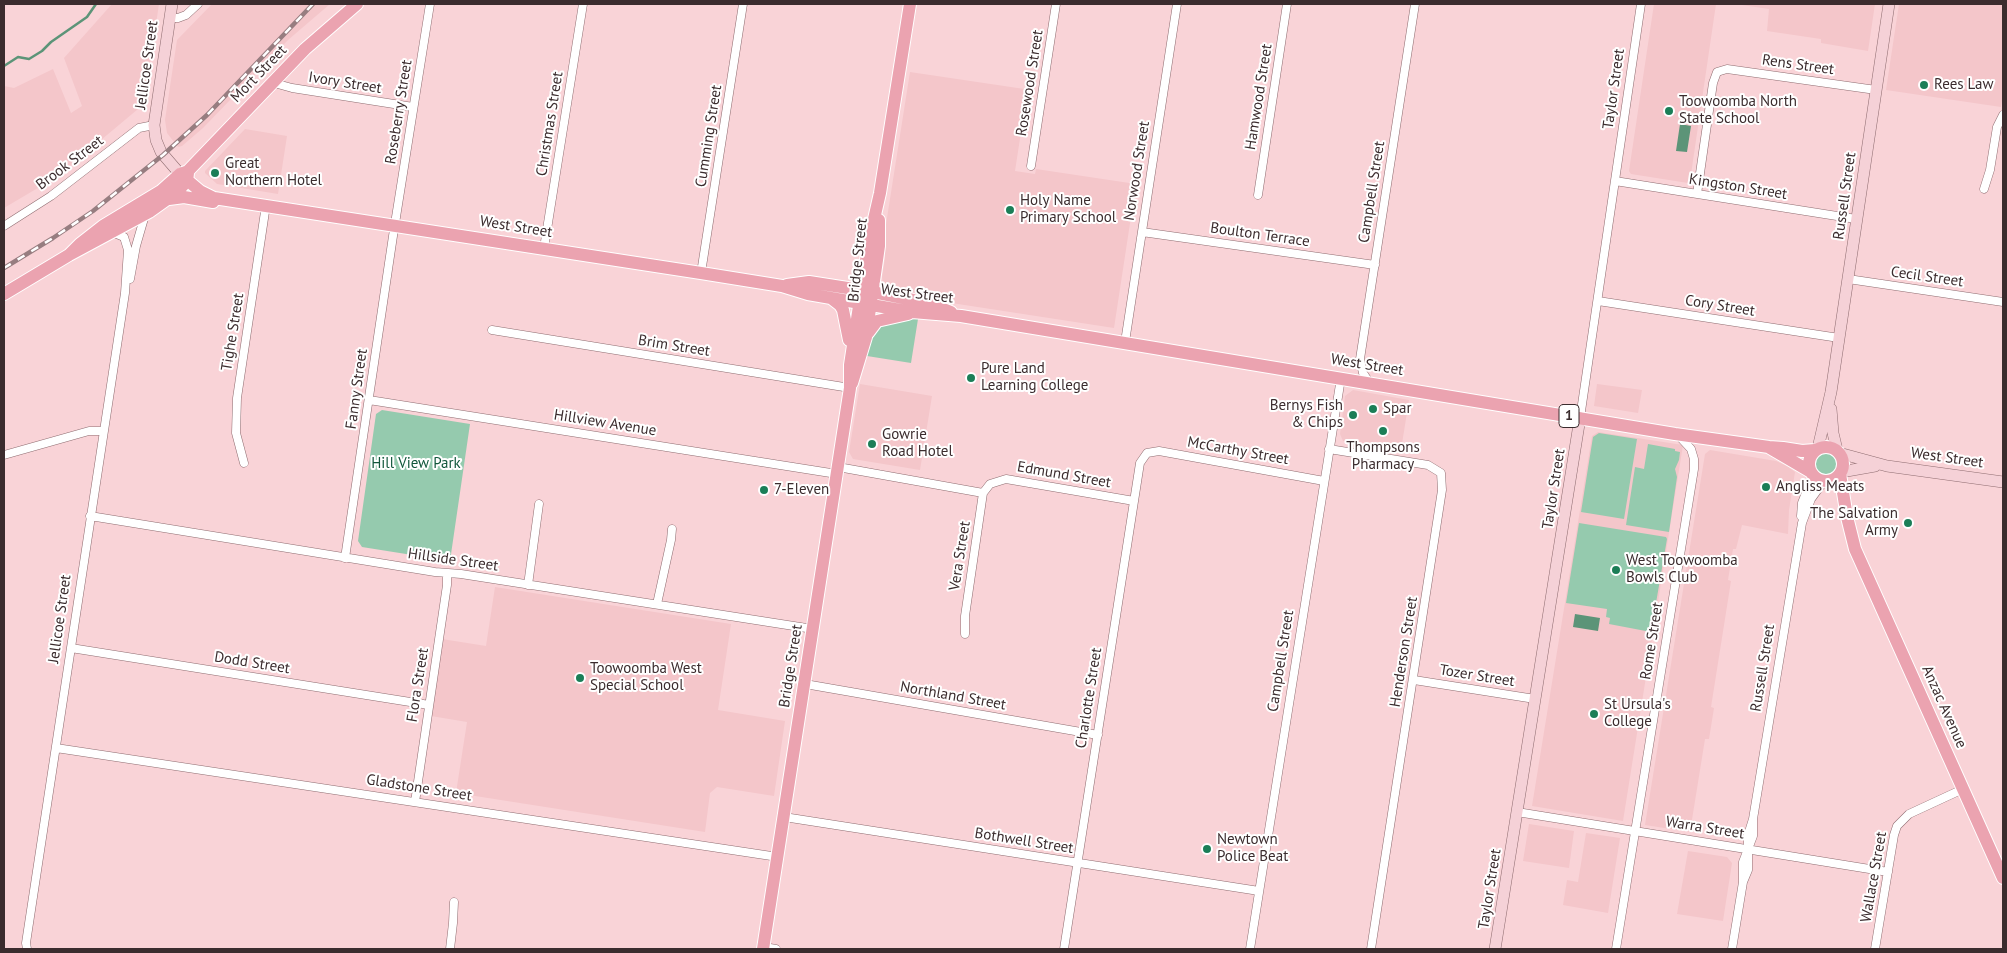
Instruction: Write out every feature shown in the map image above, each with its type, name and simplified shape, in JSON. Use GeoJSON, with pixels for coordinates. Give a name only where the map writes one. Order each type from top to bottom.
{"type":"FeatureCollection","features":[{"type":"Feature","properties":{"kind":"main road","name":"Jellicoe Street"},"geometry":{"type":"LineString","coordinates":[[172,4],[155,128],[185,175]]}},
{"type":"Feature","properties":{"kind":"main road","name":"Mort Street"},"geometry":{"type":"LineString","coordinates":[[4,294],[168,199],[185,175],[305,49],[357,4]]}},
{"type":"Feature","properties":{"kind":"main road","name":"Bridge Street"},"geometry":{"type":"LineString","coordinates":[[850,388],[850,365],[878,246],[880,193],[910,4]]}},
{"type":"Feature","properties":{"kind":"main road","name":"Russell Street"},"geometry":{"type":"LineString","coordinates":[[1817,449],[1831,392],[1889,4]]}},
{"type":"Feature","properties":{"kind":"main road","name":"Mort Street"},"geometry":{"type":"LineString","coordinates":[[69,255],[103,226],[185,175]]}},
{"type":"Feature","properties":{"kind":"main road","name":"West Street"},"geometry":{"type":"LineString","coordinates":[[185,175],[214,198],[782,286],[808,294],[831,298],[866,297],[928,303],[960,316]]}},
{"type":"Feature","properties":{"kind":"main road","name":"West Street"},"geometry":{"type":"LineString","coordinates":[[185,175],[244,202]]}},
{"type":"Feature","properties":{"kind":"main road"},"geometry":{"type":"LineString","coordinates":[[168,199],[184,197],[215,202],[231,200]]}},
{"type":"Feature","properties":{"kind":"main road","name":"West Street"},"geometry":{"type":"LineString","coordinates":[[782,286],[809,282],[928,314],[960,316],[1125,342],[1675,434],[1802,451],[1817,449]]}},
{"type":"Feature","properties":{"kind":"main road","name":"Bridge Street"},"geometry":{"type":"LineString","coordinates":[[768,949],[778,857],[850,388],[866,337],[866,297]]}},
{"type":"Feature","properties":{"kind":"main road"},"geometry":{"type":"LineString","coordinates":[[831,298],[840,305],[845,315],[849,338],[850,365]]}},
{"type":"Feature","properties":{"kind":"main road"},"geometry":{"type":"LineString","coordinates":[[866,337],[872,325],[881,320],[905,314],[928,314]]}},
{"type":"Feature","properties":{"kind":"main road","name":"Russell Street"},"geometry":{"type":"LineString","coordinates":[[1831,392],[1833,433],[1838,452]]}},
{"type":"Feature","properties":{"kind":"main road","name":"Taylor Street"},"geometry":{"type":"LineString","coordinates":[[1495,949],[1580,418]]}},
{"type":"Feature","properties":{"kind":"main road","name":"1"},"geometry":{"type":"LineString","coordinates":[[1817,449],[1828,446],[1838,452]]}},
{"type":"Feature","properties":{"kind":"main road","name":"West Street"},"geometry":{"type":"LineString","coordinates":[[1769,447],[1812,473]]}},
{"type":"Feature","properties":{"kind":"main road"},"geometry":{"type":"LineString","coordinates":[[1812,473],[1810,459],[1817,449]]}},
{"type":"Feature","properties":{"kind":"main road","name":"West Street"},"geometry":{"type":"LineString","coordinates":[[1838,452],[1887,466],[2003,482]]}},
{"type":"Feature","properties":{"kind":"main road"},"geometry":{"type":"LineString","coordinates":[[1838,452],[1843,462],[1841,473]]}},
{"type":"Feature","properties":{"kind":"main road","name":"West Street"},"geometry":{"type":"LineString","coordinates":[[1841,473],[1863,467],[1887,466]]}},
{"type":"Feature","properties":{"kind":"main road","name":"1"},"geometry":{"type":"LineString","coordinates":[[1812,473],[1826,481],[1834,479],[1841,473]]}},
{"type":"Feature","properties":{"kind":"main road","name":"Anzac Avenue"},"geometry":{"type":"LineString","coordinates":[[1841,473],[1844,503],[1855,548]]}},
{"type":"Feature","properties":{"kind":"main road","name":"Anzac Avenue"},"geometry":{"type":"LineString","coordinates":[[1826,481],[1833,490],[1841,527],[1855,548],[2003,878]]}},
{"type":"Feature","properties":{"kind":"street"},"geometry":{"type":"LineString","coordinates":[[170,18],[186,15],[198,4]]}},
{"type":"Feature","properties":{"kind":"street","name":"Roseberry Street"},"geometry":{"type":"LineString","coordinates":[[395,225],[430,4]]}},
{"type":"Feature","properties":{"kind":"street","name":"Christmas Street"},"geometry":{"type":"LineString","coordinates":[[544,248],[583,4]]}},
{"type":"Feature","properties":{"kind":"street","name":"Cumming Street"},"geometry":{"type":"LineString","coordinates":[[701,273],[744,4]]}},
{"type":"Feature","properties":{"kind":"street","name":"Rosewood Street"},"geometry":{"type":"LineString","coordinates":[[1031,166],[1056,4]]}},
{"type":"Feature","properties":{"kind":"street","name":"Norwood Street"},"geometry":{"type":"LineString","coordinates":[[1125,342],[1177,4]]}},
{"type":"Feature","properties":{"kind":"street","name":"Hamwood Street"},"geometry":{"type":"LineString","coordinates":[[1258,195],[1287,4]]}},
{"type":"Feature","properties":{"kind":"street","name":"Campbell Street"},"geometry":{"type":"LineString","coordinates":[[1369,382],[1362,370],[1361,353],[1415,4]]}},
{"type":"Feature","properties":{"kind":"street","name":"Taylor Street"},"geometry":{"type":"LineString","coordinates":[[1580,418],[1641,4]]}},
{"type":"Feature","properties":{"kind":"street","name":"Rens Street"},"geometry":{"type":"LineString","coordinates":[[1697,194],[1713,83],[1717,72],[1727,69],[1876,90]]}},
{"type":"Feature","properties":{"kind":"street","name":"Ivory Street"},"geometry":{"type":"LineString","coordinates":[[274,83],[292,88],[413,107]]}},
{"type":"Feature","properties":{"kind":"street"},"geometry":{"type":"LineString","coordinates":[[1984,188],[1990,170],[1997,127],[2003,115]]}},
{"type":"Feature","properties":{"kind":"street","name":"Brook Street"},"geometry":{"type":"LineString","coordinates":[[4,226],[51,196],[138,128],[155,128]]}},
{"type":"Feature","properties":{"kind":"street","name":"Kingston Street"},"geometry":{"type":"LineString","coordinates":[[1615,181],[1856,220]]}},
{"type":"Feature","properties":{"kind":"street","name":"Tighe Street"},"geometry":{"type":"LineString","coordinates":[[244,463],[236,433],[237,398],[266,205]]}},
{"type":"Feature","properties":{"kind":"street","name":"Jellicoe Street"},"geometry":{"type":"LineString","coordinates":[[125,293],[145,214]]}},
{"type":"Feature","properties":{"kind":"street","name":"Fanny Street"},"geometry":{"type":"LineString","coordinates":[[345,558],[395,225]]}},
{"type":"Feature","properties":{"kind":"street","name":"Jellicoe Street"},"geometry":{"type":"LineString","coordinates":[[27,949],[90,516],[125,293],[128,250],[124,237],[112,232]]}},
{"type":"Feature","properties":{"kind":"street","name":"Boulton Terrace"},"geometry":{"type":"LineString","coordinates":[[1142,232],[1375,265]]}},
{"type":"Feature","properties":{"kind":"street","name":"Cecil Street"},"geometry":{"type":"LineString","coordinates":[[1848,280],[2003,302]]}},
{"type":"Feature","properties":{"kind":"street","name":"Cory Street"},"geometry":{"type":"LineString","coordinates":[[1598,301],[1839,338]]}},
{"type":"Feature","properties":{"kind":"street","name":"Brim Street"},"geometry":{"type":"LineString","coordinates":[[492,330],[850,388]]}},
{"type":"Feature","properties":{"kind":"street","name":"Campbell Street"},"geometry":{"type":"LineString","coordinates":[[1250,949],[1341,378]]}},
{"type":"Feature","properties":{"kind":"street","name":"Hillview Avenue"},"geometry":{"type":"LineString","coordinates":[[369,400],[837,471]]}},
{"type":"Feature","properties":{"kind":"street"},"geometry":{"type":"LineString","coordinates":[[4,455],[89,430],[103,431]]}},
{"type":"Feature","properties":{"kind":"street","name":"Rome Street"},"geometry":{"type":"LineString","coordinates":[[1616,949],[1695,464],[1691,449],[1685,440],[1675,434]]}},
{"type":"Feature","properties":{"kind":"street","name":"Henderson Street"},"geometry":{"type":"LineString","coordinates":[[1329,448],[1428,465],[1441,473],[1442,490],[1371,949]]}},
{"type":"Feature","properties":{"kind":"street","name":"McCarthy Street"},"geometry":{"type":"LineString","coordinates":[[1147,453],[1159,451],[1324,480]]}},
{"type":"Feature","properties":{"kind":"street","name":"Charlotte Street"},"geometry":{"type":"LineString","coordinates":[[1064,949],[1140,463],[1147,453]]}},
{"type":"Feature","properties":{"kind":"street"},"geometry":{"type":"LineString","coordinates":[[837,471],[984,494]]}},
{"type":"Feature","properties":{"kind":"street","name":"Russell Street"},"geometry":{"type":"LineString","coordinates":[[1732,949],[1743,882],[1743,862],[1748,850],[1748,836],[1753,819],[1802,523],[1802,503],[1812,473]]}},
{"type":"Feature","properties":{"kind":"street","name":"Edmund Street"},"geometry":{"type":"LineString","coordinates":[[990,484],[1006,479],[1134,501]]}},
{"type":"Feature","properties":{"kind":"street","name":"Russell Street"},"geometry":{"type":"LineString","coordinates":[[1802,523],[1811,498],[1826,481]]}},
{"type":"Feature","properties":{"kind":"street","name":"Vera Street"},"geometry":{"type":"LineString","coordinates":[[965,634],[965,616],[984,494],[990,484]]}},
{"type":"Feature","properties":{"kind":"street"},"geometry":{"type":"LineString","coordinates":[[528,585],[540,504]]}},
{"type":"Feature","properties":{"kind":"street","name":"Hillside Street"},"geometry":{"type":"LineString","coordinates":[[90,516],[345,558],[813,629]]}},
{"type":"Feature","properties":{"kind":"street"},"geometry":{"type":"LineString","coordinates":[[657,604],[672,529]]}},
{"type":"Feature","properties":{"kind":"street","name":"Flora Street"},"geometry":{"type":"LineString","coordinates":[[415,802],[447,585],[447,573]]}},
{"type":"Feature","properties":{"kind":"street","name":"Dodd Street"},"geometry":{"type":"LineString","coordinates":[[71,648],[429,705]]}},
{"type":"Feature","properties":{"kind":"street","name":"Tozer Street"},"geometry":{"type":"LineString","coordinates":[[1414,680],[1535,699]]}},
{"type":"Feature","properties":{"kind":"street","name":"Northland Street"},"geometry":{"type":"LineString","coordinates":[[804,684],[1098,735]]}},
{"type":"Feature","properties":{"kind":"street","name":"Gladstone Street"},"geometry":{"type":"LineString","coordinates":[[56,748],[778,857]]}},
{"type":"Feature","properties":{"kind":"street","name":"Wallace Street"},"geometry":{"type":"LineString","coordinates":[[1876,949],[1894,834],[1900,822],[1909,814],[1963,789]]}},
{"type":"Feature","properties":{"kind":"street","name":"Warra Street"},"geometry":{"type":"LineString","coordinates":[[1517,812],[1888,872]]}},
{"type":"Feature","properties":{"kind":"street","name":"Bothwell Street"},"geometry":{"type":"LineString","coordinates":[[784,818],[1259,891]]}},
{"type":"Feature","properties":{"kind":"street"},"geometry":{"type":"LineString","coordinates":[[450,949],[454,923],[454,902]]}},
{"type":"Feature","properties":{"kind":"shaded area"},"geometry":{"type":"Polygon","coordinates":[[[112,4],[159,4],[144,104],[58,176],[4,208],[4,86],[14,88],[53,69],[71,113],[82,106],[64,58],[112,4]]]}},
{"type":"Feature","properties":{"kind":"shaded area"},"geometry":{"type":"Polygon","coordinates":[[[212,4],[330,4],[288,40],[203,128],[182,146],[178,147],[167,133],[165,120],[177,40],[212,4]]]}},
{"type":"Feature","properties":{"kind":"shaded area","name":"Toowoomba North State School"},"geometry":{"type":"Polygon","coordinates":[[[1654,4],[1716,4],[1690,181],[1688,183],[1631,174],[1629,171],[1654,4]]]}},
{"type":"Feature","properties":{"kind":"shaded area"},"geometry":{"type":"Polygon","coordinates":[[[1735,4],[1875,4],[1868,51],[1821,43],[1821,39],[1767,31],[1769,9],[1735,4]]]}},
{"type":"Feature","properties":{"kind":"shaded area"},"geometry":{"type":"Polygon","coordinates":[[[1899,4],[2003,4],[2003,94],[2001,107],[1886,90],[1899,4]]]}},
{"type":"Feature","properties":{"kind":"shaded area","name":"Holy Name Primary School"},"geometry":{"type":"Polygon","coordinates":[[[910,72],[1031,90],[1027,115],[1023,119],[1015,171],[1035,174],[1036,169],[1136,184],[1114,328],[945,302],[920,293],[889,288],[883,284],[884,237],[910,72]]]}},
{"type":"Feature","properties":{"kind":"shaded area"},"geometry":{"type":"Polygon","coordinates":[[[1680,124],[1691,126],[1687,152],[1676,151],[1680,124]]]}},
{"type":"Feature","properties":{"kind":"shaded area"},"geometry":{"type":"Polygon","coordinates":[[[245,129],[287,136],[278,194],[217,184],[205,173],[245,129]]]}},
{"type":"Feature","properties":{"kind":"shaded area"},"geometry":{"type":"Polygon","coordinates":[[[860,384],[932,396],[920,470],[853,459],[849,452],[860,384]]]}},
{"type":"Feature","properties":{"kind":"shaded area"},"geometry":{"type":"Polygon","coordinates":[[[1597,384],[1642,390],[1638,413],[1594,406],[1597,384]]]}},
{"type":"Feature","properties":{"kind":"shaded area"},"geometry":{"type":"Polygon","coordinates":[[[1353,390],[1409,400],[1401,450],[1343,441],[1340,434],[1345,396],[1353,390]]]}},
{"type":"Feature","properties":{"kind":"shaded area","name":"St Ursula's College"},"geometry":{"type":"Polygon","coordinates":[[[1598,432],[1683,445],[1623,821],[1532,806],[1592,436],[1598,432]]]}},
{"type":"Feature","properties":{"kind":"shaded area","name":"St Ursula's College"},"geometry":{"type":"Polygon","coordinates":[[[1710,450],[1776,461],[1795,472],[1789,510],[1788,534],[1742,525],[1736,549],[1733,549],[1728,580],[1731,581],[1711,707],[1714,708],[1709,739],[1705,739],[1690,832],[1645,825],[1705,454],[1710,450]]]}},
{"type":"Feature","properties":{"kind":"shaded area","name":"Toowoomba West Special School"},"geometry":{"type":"Polygon","coordinates":[[[495,587],[731,624],[718,710],[785,721],[774,796],[717,787],[710,793],[705,832],[456,793],[467,722],[431,716],[442,639],[486,646],[495,587]]]}},
{"type":"Feature","properties":{"kind":"shaded area"},"geometry":{"type":"Polygon","coordinates":[[[1575,614],[1600,618],[1598,631],[1573,627],[1575,614]]]}},
{"type":"Feature","properties":{"kind":"shaded area"},"geometry":{"type":"Polygon","coordinates":[[[1529,824],[1574,831],[1569,868],[1523,861],[1529,824]]]}},
{"type":"Feature","properties":{"kind":"shaded area"},"geometry":{"type":"Polygon","coordinates":[[[1586,833],[1620,838],[1608,913],[1563,905],[1567,880],[1578,882],[1586,833]]]}},
{"type":"Feature","properties":{"kind":"shaded area"},"geometry":{"type":"Polygon","coordinates":[[[1688,851],[1727,857],[1732,863],[1723,921],[1677,914],[1688,851]]]}},
{"type":"Feature","properties":{"kind":"green space"},"geometry":{"type":"Polygon","coordinates":[[[918,319],[911,363],[867,356],[870,338],[878,325],[900,320],[918,319]]]}},
{"type":"Feature","properties":{"kind":"green space","name":"Hill View Park"},"geometry":{"type":"Polygon","coordinates":[[[382,410],[470,424],[450,561],[362,547],[358,541],[376,414],[382,410]]]}},
{"type":"Feature","properties":{"kind":"green space"},"geometry":{"type":"Polygon","coordinates":[[[1599,433],[1637,439],[1624,519],[1581,512],[1593,437],[1599,433]]]}},
{"type":"Feature","properties":{"kind":"green space"},"geometry":{"type":"Polygon","coordinates":[[[1648,444],[1675,449],[1675,451],[1680,452],[1675,469],[1677,477],[1669,532],[1626,525],[1635,467],[1644,469],[1648,444]]]}},
{"type":"Feature","properties":{"kind":"green space"},"geometry":{"type":"Polygon","coordinates":[[[1826,453],[1836,460],[1837,464],[1830,474],[1826,475],[1816,468],[1815,464],[1822,454],[1826,453]]]}},
{"type":"Feature","properties":{"kind":"green space","name":"West Toowoomba Bowls Club"},"geometry":{"type":"Polygon","coordinates":[[[1579,523],[1666,537],[1651,632],[1609,624],[1610,618],[1606,617],[1607,609],[1566,603],[1579,523]]]}},
{"type":"Feature","properties":{"kind":"waterway"},"geometry":{"type":"LineString","coordinates":[[4,66],[18,57],[29,59],[42,51],[51,42],[87,17],[96,4]]}},
{"type":"Feature","properties":{"kind":"railway"},"geometry":{"type":"LineString","coordinates":[[4,268],[93,211],[163,155],[207,115],[313,4]]}},
{"type":"Feature","properties":{"kind":"place","name":"Rees Law"},"geometry":{"type":"Point","coordinates":[1924,85]}},
{"type":"Feature","properties":{"kind":"place","name":"Toowoomba North State School"},"geometry":{"type":"Point","coordinates":[1669,111]}},
{"type":"Feature","properties":{"kind":"place","name":"Great Northern Hotel"},"geometry":{"type":"Point","coordinates":[215,173]}},
{"type":"Feature","properties":{"kind":"place","name":"Holy Name Primary School"},"geometry":{"type":"Point","coordinates":[1010,210]}},
{"type":"Feature","properties":{"kind":"place","name":"Pure Land Learning College"},"geometry":{"type":"Point","coordinates":[971,378]}},
{"type":"Feature","properties":{"kind":"place","name":"Spar"},"geometry":{"type":"Point","coordinates":[1373,409]}},
{"type":"Feature","properties":{"kind":"place","name":"Bernys Fish & Chips"},"geometry":{"type":"Point","coordinates":[1353,415]}},
{"type":"Feature","properties":{"kind":"place","name":"Thompsons Pharmacy"},"geometry":{"type":"Point","coordinates":[1383,431]}},
{"type":"Feature","properties":{"kind":"place","name":"Gowrie Road Hotel"},"geometry":{"type":"Point","coordinates":[872,444]}},
{"type":"Feature","properties":{"kind":"place","name":"Angliss Meats"},"geometry":{"type":"Point","coordinates":[1766,487]}},
{"type":"Feature","properties":{"kind":"place","name":"7-Eleven"},"geometry":{"type":"Point","coordinates":[764,490]}},
{"type":"Feature","properties":{"kind":"place","name":"The Salvation Army"},"geometry":{"type":"Point","coordinates":[1908,523]}},
{"type":"Feature","properties":{"kind":"place","name":"West Toowoomba Bowls Club"},"geometry":{"type":"Point","coordinates":[1616,570]}},
{"type":"Feature","properties":{"kind":"place","name":"Toowoomba West Special School"},"geometry":{"type":"Point","coordinates":[580,678]}},
{"type":"Feature","properties":{"kind":"place","name":"St Ursula's College"},"geometry":{"type":"Point","coordinates":[1594,714]}},
{"type":"Feature","properties":{"kind":"place","name":"Newtown Police Beat"},"geometry":{"type":"Point","coordinates":[1207,849]}}]}
